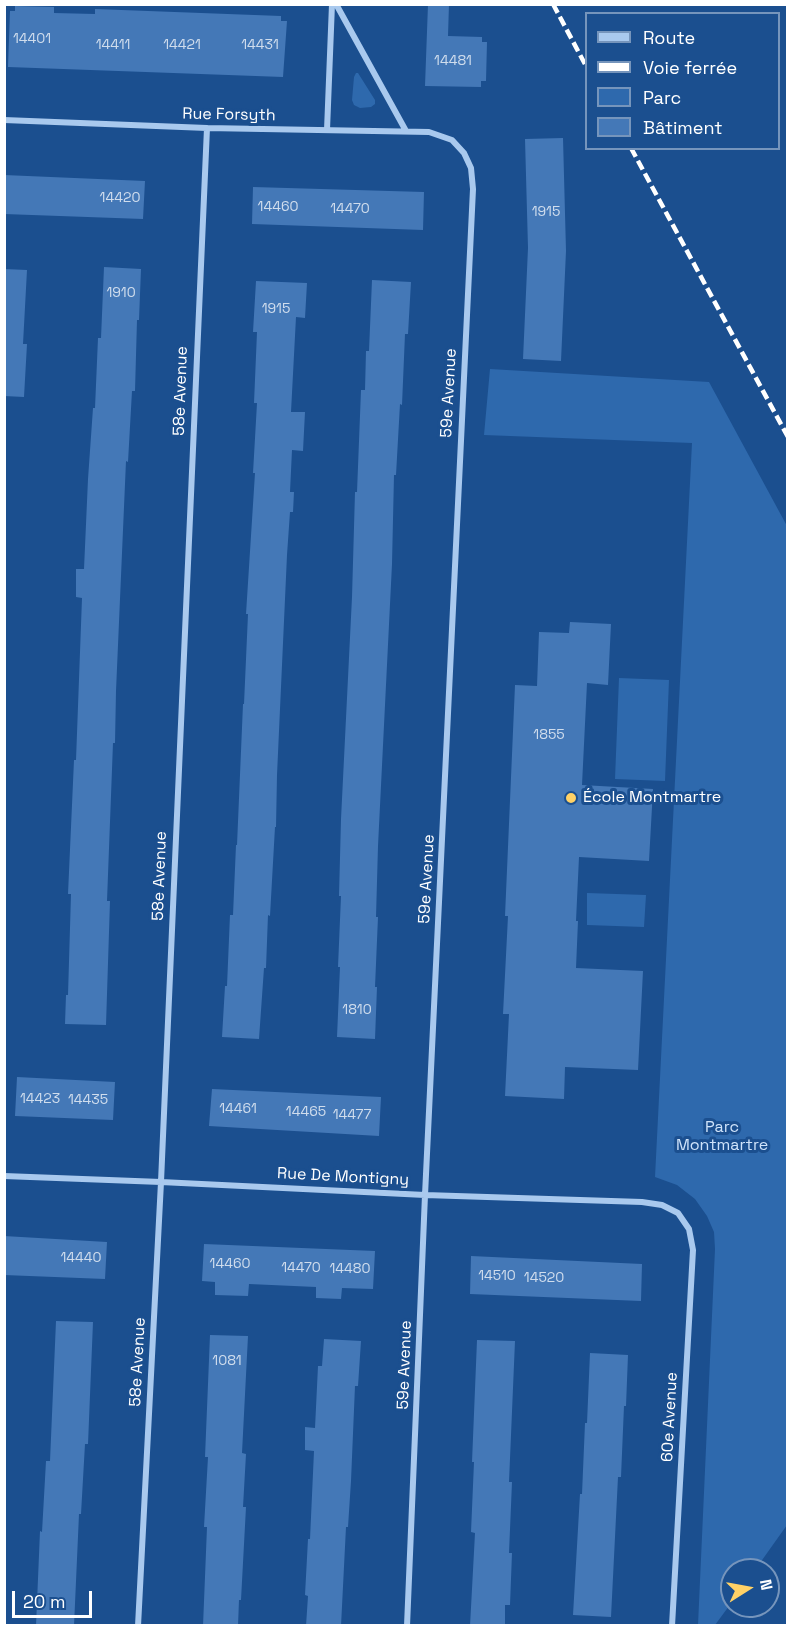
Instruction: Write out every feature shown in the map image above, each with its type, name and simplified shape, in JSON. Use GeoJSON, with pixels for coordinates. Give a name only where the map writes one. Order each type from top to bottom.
{"type":"FeatureCollection","features":[{"type":"Feature","properties":{"kind":"street"},"geometry":{"type":"LineString","coordinates":[[327,130],[334,4]]}},
{"type":"Feature","properties":{"kind":"street"},"geometry":{"type":"LineString","coordinates":[[334,4],[406,131]]}},
{"type":"Feature","properties":{"kind":"street","name":"Rue Forsyth"},"geometry":{"type":"LineString","coordinates":[[4,120],[207,128],[429,132],[452,140]]}},
{"type":"Feature","properties":{"kind":"street","name":"58e Avenue"},"geometry":{"type":"LineString","coordinates":[[138,1626],[207,128]]}},
{"type":"Feature","properties":{"kind":"street","name":"59e Avenue"},"geometry":{"type":"LineString","coordinates":[[407,1626],[473,189],[471,168],[464,153],[452,140]]}},
{"type":"Feature","properties":{"kind":"street","name":"Rue De Montigny"},"geometry":{"type":"LineString","coordinates":[[4,1176],[425,1195],[642,1202],[662,1204],[678,1213]]}},
{"type":"Feature","properties":{"kind":"street","name":"60e Avenue"},"geometry":{"type":"LineString","coordinates":[[672,1626],[693,1250],[689,1229],[678,1213]]}},
{"type":"Feature","properties":{"kind":"green space"},"geometry":{"type":"Polygon","coordinates":[[[356,73],[375,100],[375,104],[371,107],[360,108],[354,105],[352,100],[356,73]]]}},
{"type":"Feature","properties":{"kind":"green space","name":"Parc Montmartre"},"geometry":{"type":"Polygon","coordinates":[[[490,369],[709,382],[787,526],[787,1525],[764,1558],[720,1558],[720,1618],[715,1625],[698,1625],[714,1232],[707,1216],[695,1199],[677,1185],[655,1177],[692,443],[484,435],[490,369]]]}},
{"type":"Feature","properties":{"kind":"green space"},"geometry":{"type":"Polygon","coordinates":[[[619,678],[669,680],[665,781],[615,779],[619,678]]]}},
{"type":"Feature","properties":{"kind":"green space"},"geometry":{"type":"Polygon","coordinates":[[[587,893],[646,895],[644,927],[587,925],[587,893]]]}},
{"type":"Feature","properties":{"kind":"building"},"geometry":{"type":"Polygon","coordinates":[[[428,4],[449,4],[448,36],[482,37],[482,42],[487,42],[486,81],[481,81],[481,87],[425,86],[428,4]]]}},
{"type":"Feature","properties":{"kind":"building"},"geometry":{"type":"Polygon","coordinates":[[[15,6],[54,7],[54,13],[95,14],[95,9],[281,16],[281,21],[287,21],[283,77],[8,67],[10,11],[15,11],[15,6]]]}},
{"type":"Feature","properties":{"kind":"building"},"geometry":{"type":"Polygon","coordinates":[[[563,138],[566,251],[561,361],[523,359],[528,248],[525,139],[563,138]]]}},
{"type":"Feature","properties":{"kind":"building"},"geometry":{"type":"Polygon","coordinates":[[[4,175],[145,181],[143,219],[4,214],[4,175]]]}},
{"type":"Feature","properties":{"kind":"building"},"geometry":{"type":"Polygon","coordinates":[[[253,187],[424,192],[423,230],[252,224],[253,187]]]}},
{"type":"Feature","properties":{"kind":"building"},"geometry":{"type":"Polygon","coordinates":[[[104,267],[141,269],[135,391],[132,391],[128,462],[126,461],[107,901],[110,901],[106,1025],[65,1024],[71,894],[68,894],[82,598],[76,597],[76,569],[84,569],[88,479],[93,408],[95,408],[98,338],[101,338],[104,267]]]}},
{"type":"Feature","properties":{"kind":"building"},"geometry":{"type":"Polygon","coordinates":[[[4,269],[27,270],[23,344],[27,344],[24,397],[4,396],[4,269]]]}},
{"type":"Feature","properties":{"kind":"building"},"geometry":{"type":"Polygon","coordinates":[[[372,280],[411,282],[408,334],[405,334],[396,475],[394,475],[392,564],[378,846],[375,1039],[337,1037],[341,819],[355,492],[357,492],[361,390],[365,390],[366,351],[369,351],[372,280]]]}},
{"type":"Feature","properties":{"kind":"building"},"geometry":{"type":"Polygon","coordinates":[[[256,281],[307,283],[305,318],[296,317],[291,412],[305,412],[303,451],[292,450],[290,492],[294,492],[287,555],[276,827],[259,1039],[222,1037],[230,915],[233,915],[248,614],[246,614],[255,473],[253,473],[257,403],[254,403],[257,332],[253,332],[256,281]]]}},
{"type":"Feature","properties":{"kind":"building"},"geometry":{"type":"Polygon","coordinates":[[[570,622],[611,624],[608,685],[587,683],[582,785],[653,789],[649,861],[579,857],[576,968],[643,971],[638,1070],[565,1067],[564,1099],[505,1096],[509,1014],[503,1014],[508,916],[505,916],[515,685],[537,686],[539,632],[569,633],[570,622]]]}},
{"type":"Feature","properties":{"kind":"building"},"geometry":{"type":"Polygon","coordinates":[[[17,1077],[115,1082],[113,1120],[15,1116],[17,1077]]]}},
{"type":"Feature","properties":{"kind":"building"},"geometry":{"type":"Polygon","coordinates":[[[212,1089],[381,1097],[379,1136],[209,1126],[212,1089]]]}},
{"type":"Feature","properties":{"kind":"building"},"geometry":{"type":"Polygon","coordinates":[[[4,1236],[107,1242],[105,1279],[4,1275],[4,1236]]]}},
{"type":"Feature","properties":{"kind":"building"},"geometry":{"type":"Polygon","coordinates":[[[204,1244],[375,1251],[373,1289],[342,1288],[341,1299],[316,1298],[316,1287],[249,1284],[248,1296],[215,1295],[215,1282],[202,1281],[204,1244]]]}},
{"type":"Feature","properties":{"kind":"building"},"geometry":{"type":"Polygon","coordinates":[[[471,1256],[642,1264],[641,1301],[470,1294],[471,1256]]]}},
{"type":"Feature","properties":{"kind":"building"},"geometry":{"type":"Polygon","coordinates":[[[56,1321],[93,1322],[88,1444],[85,1444],[81,1514],[79,1514],[74,1626],[36,1626],[40,1531],[42,1532],[46,1461],[50,1461],[56,1321]]]}},
{"type":"Feature","properties":{"kind":"building"},"geometry":{"type":"Polygon","coordinates":[[[210,1335],[248,1336],[242,1453],[246,1454],[243,1507],[246,1507],[238,1626],[203,1626],[207,1527],[204,1527],[208,1457],[205,1457],[210,1335]]]}},
{"type":"Feature","properties":{"kind":"building"},"geometry":{"type":"Polygon","coordinates":[[[324,1339],[361,1341],[358,1386],[355,1386],[341,1626],[306,1626],[308,1596],[305,1595],[314,1451],[305,1450],[305,1427],[315,1428],[318,1366],[322,1366],[324,1339]]]}},
{"type":"Feature","properties":{"kind":"building"},"geometry":{"type":"Polygon","coordinates":[[[477,1340],[515,1341],[509,1482],[512,1482],[509,1553],[512,1553],[510,1605],[505,1605],[505,1626],[470,1626],[475,1533],[471,1532],[477,1340]]]}},
{"type":"Feature","properties":{"kind":"building"},"geometry":{"type":"Polygon","coordinates":[[[590,1353],[628,1355],[621,1477],[618,1477],[611,1617],[573,1615],[590,1353]]]}},
{"type":"Feature","properties":{"kind":"railway"},"geometry":{"type":"LineString","coordinates":[[553,4],[585,64]]}},
{"type":"Feature","properties":{"kind":"railway"},"geometry":{"type":"LineString","coordinates":[[632,150],[788,437]]}},
{"type":"Feature","properties":{"kind":"place","name":"École Montmartre"},"geometry":{"type":"Point","coordinates":[571,798]}}]}
